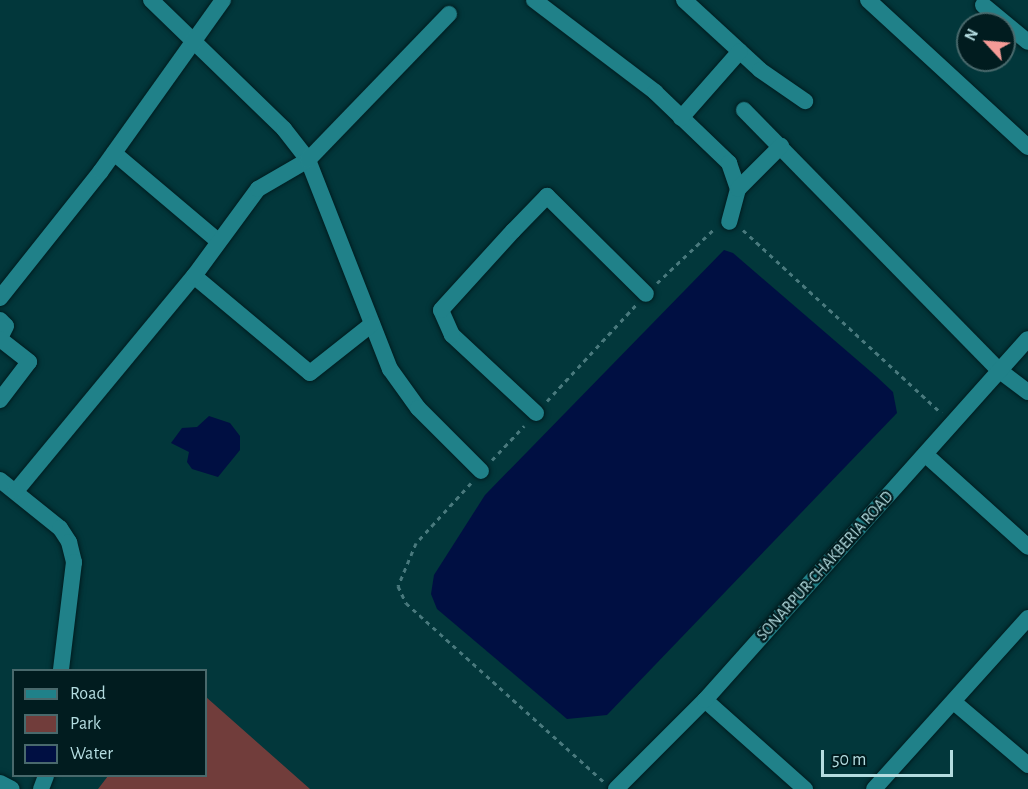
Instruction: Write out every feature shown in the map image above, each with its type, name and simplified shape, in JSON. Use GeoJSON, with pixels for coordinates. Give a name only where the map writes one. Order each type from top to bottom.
{"type":"FeatureCollection","features":[{"type":"Feature","properties":{"kind":"street"},"geometry":{"type":"LineString","coordinates":[[151,0],[284,129],[308,159],[372,324],[399,386],[481,471]]}},
{"type":"Feature","properties":{"kind":"street"},"geometry":{"type":"LineString","coordinates":[[0,298],[114,153],[223,0]]}},
{"type":"Feature","properties":{"kind":"street"},"geometry":{"type":"LineString","coordinates":[[534,0],[681,118],[729,163],[738,189]]}},
{"type":"Feature","properties":{"kind":"street"},"geometry":{"type":"LineString","coordinates":[[684,0],[740,51],[805,101]]}},
{"type":"Feature","properties":{"kind":"street"},"geometry":{"type":"LineString","coordinates":[[868,0],[1028,147]]}},
{"type":"Feature","properties":{"kind":"street"},"geometry":{"type":"LineString","coordinates":[[983,5],[1028,42]]}},
{"type":"Feature","properties":{"kind":"street"},"geometry":{"type":"LineString","coordinates":[[16,491],[194,276],[258,189],[308,159],[449,14]]}},
{"type":"Feature","properties":{"kind":"street"},"geometry":{"type":"LineString","coordinates":[[681,118],[740,51]]}},
{"type":"Feature","properties":{"kind":"street"},"geometry":{"type":"LineString","coordinates":[[744,110],[1000,371],[1028,393]]}},
{"type":"Feature","properties":{"kind":"street"},"geometry":{"type":"LineString","coordinates":[[729,222],[738,189],[781,147]]}},
{"type":"Feature","properties":{"kind":"street"},"geometry":{"type":"LineString","coordinates":[[114,153],[218,241]]}},
{"type":"Feature","properties":{"kind":"street"},"geometry":{"type":"LineString","coordinates":[[536,413],[452,335],[441,310],[513,231],[547,196],[646,294]]}},
{"type":"Feature","properties":{"kind":"street"},"geometry":{"type":"LineString","coordinates":[[194,276],[310,373],[372,324]]}},
{"type":"Feature","properties":{"kind":"street"},"geometry":{"type":"LineString","coordinates":[[0,320],[6,326],[0,339],[29,362],[0,400]]}},
{"type":"Feature","properties":{"kind":"street","name":"SONARPUR-CHAKBERIA ROAD"},"geometry":{"type":"LineString","coordinates":[[614,789],[705,700],[1028,339]]}},
{"type":"Feature","properties":{"kind":"street"},"geometry":{"type":"LineString","coordinates":[[926,455],[1028,547]]}},
{"type":"Feature","properties":{"kind":"street"},"geometry":{"type":"LineString","coordinates":[[0,480],[60,528],[69,542],[74,562],[61,669]]}},
{"type":"Feature","properties":{"kind":"street"},"geometry":{"type":"LineString","coordinates":[[874,789],[955,703],[1028,618]]}},
{"type":"Feature","properties":{"kind":"street"},"geometry":{"type":"LineString","coordinates":[[705,700],[805,789]]}},
{"type":"Feature","properties":{"kind":"street"},"geometry":{"type":"LineString","coordinates":[[955,703],[1028,765]]}},
{"type":"Feature","properties":{"kind":"street"},"geometry":{"type":"LineString","coordinates":[[0,783],[12,789]]}},
{"type":"Feature","properties":{"kind":"path"},"geometry":{"type":"LineString","coordinates":[[614,789],[406,603],[398,586],[416,543],[481,471],[646,294],[703,237],[729,222],[746,231],[812,290],[953,424]]}},
{"type":"Feature","properties":{"kind":"green space"},"geometry":{"type":"Polygon","coordinates":[[[207,698],[310,789],[98,789],[107,777],[207,777],[207,698]]]}},
{"type":"Feature","properties":{"kind":"water"},"geometry":{"type":"Polygon","coordinates":[[[724,250],[733,253],[893,392],[897,413],[607,715],[567,719],[437,609],[431,594],[434,575],[485,495],[724,250]]]}},
{"type":"Feature","properties":{"kind":"water"},"geometry":{"type":"Polygon","coordinates":[[[209,416],[230,423],[240,436],[240,450],[218,477],[192,469],[187,462],[189,452],[171,443],[182,428],[197,427],[209,416]]]}}]}
